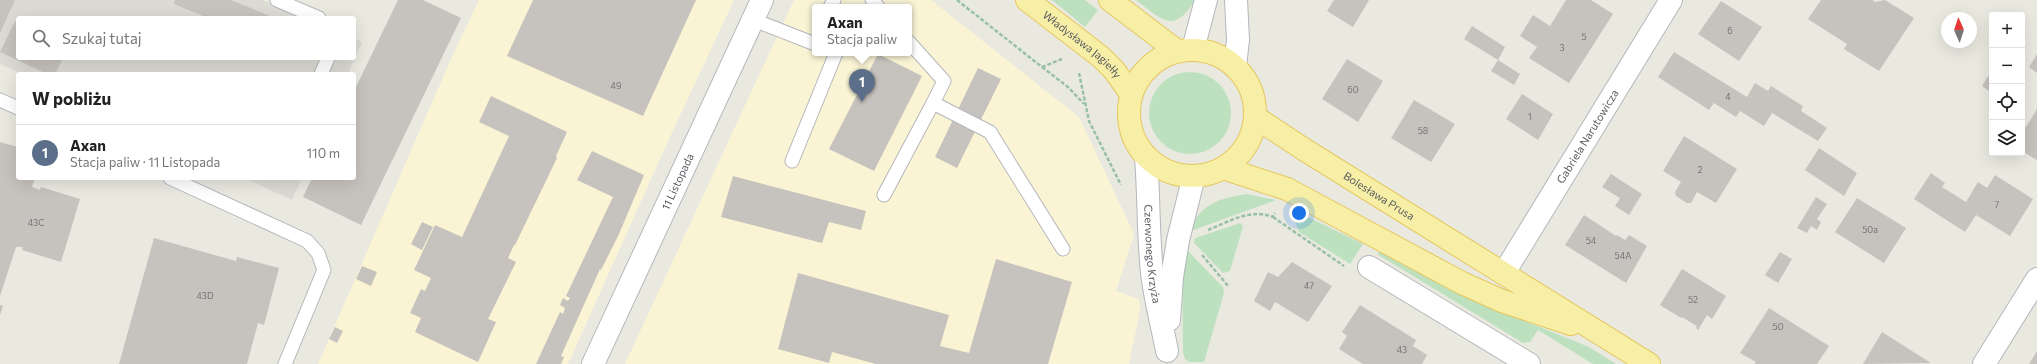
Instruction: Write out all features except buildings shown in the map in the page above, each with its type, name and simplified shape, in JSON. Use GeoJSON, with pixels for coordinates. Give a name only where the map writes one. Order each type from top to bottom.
{"type":"FeatureCollection","features":[{"type":"Feature","properties":{"kind":"main road","name":"Władysława Jagiełły"},"geometry":{"type":"LineString","coordinates":[[1027,0],[1101,57],[1114,70],[1131,94]]}},
{"type":"Feature","properties":{"kind":"main road"},"geometry":{"type":"LineString","coordinates":[[1110,0],[1185,50]]}},
{"type":"Feature","properties":{"kind":"main road"},"geometry":{"type":"LineString","coordinates":[[1185,50],[1208,52],[1222,57],[1235,66],[1244,76],[1251,89],[1255,117],[1252,132],[1246,146],[1236,159],[1223,168],[1209,174],[1194,176],[1176,174],[1160,168],[1146,157],[1136,143],[1130,128],[1128,111],[1131,94],[1138,79],[1148,66],[1162,57],[1185,50]]}},
{"type":"Feature","properties":{"kind":"main road","name":"Bolesława Prusa"},"geometry":{"type":"LineString","coordinates":[[1255,117],[1305,150],[1649,364]]}},
{"type":"Feature","properties":{"kind":"main road","name":"Bolesława Prusa"},"geometry":{"type":"LineString","coordinates":[[1223,168],[1287,188],[1462,283],[1502,301],[1547,318],[1595,331]]}},
{"type":"Feature","properties":{"kind":"main road"},"geometry":{"type":"LineString","coordinates":[[1462,283],[1504,273]]}},
{"type":"Feature","properties":{"kind":"street","name":"11 Listopada"},"geometry":{"type":"LineString","coordinates":[[593,364],[762,0]]}},
{"type":"Feature","properties":{"kind":"street"},"geometry":{"type":"LineString","coordinates":[[1185,50],[1206,0]]}},
{"type":"Feature","properties":{"kind":"street"},"geometry":{"type":"LineString","coordinates":[[1235,66],[1238,40],[1236,0]]}},
{"type":"Feature","properties":{"kind":"street","name":"Gabriela Narutowicza"},"geometry":{"type":"LineString","coordinates":[[1504,273],[1671,0]]}},
{"type":"Feature","properties":{"kind":"street","name":"Czerwonego Krzyża"},"geometry":{"type":"LineString","coordinates":[[1146,157],[1150,195],[1149,233],[1152,274],[1166,357]]}},
{"type":"Feature","properties":{"kind":"street","name":"Czerwonego Krzyża"},"geometry":{"type":"LineString","coordinates":[[1166,357],[1172,277],[1178,240],[1194,176]]}},
{"type":"Feature","properties":{"kind":"street"},"geometry":{"type":"LineString","coordinates":[[1369,267],[1529,364]]}},
{"type":"Feature","properties":{"kind":"street"},"geometry":{"type":"LineString","coordinates":[[1984,364],[2037,279]]}},
{"type":"Feature","properties":{"kind":"lane"},"geometry":{"type":"LineString","coordinates":[[277,0],[314,16]]}},
{"type":"Feature","properties":{"kind":"lane"},"geometry":{"type":"LineString","coordinates":[[754,20],[812,42]]}},
{"type":"Feature","properties":{"kind":"lane"},"geometry":{"type":"LineString","coordinates":[[884,195],[944,81],[912,45]]}},
{"type":"Feature","properties":{"kind":"lane"},"geometry":{"type":"LineString","coordinates":[[792,161],[835,56]]}},
{"type":"Feature","properties":{"kind":"lane"},"geometry":{"type":"LineString","coordinates":[[322,72],[327,60]]}},
{"type":"Feature","properties":{"kind":"lane"},"geometry":{"type":"LineString","coordinates":[[0,100],[16,107]]}},
{"type":"Feature","properties":{"kind":"lane"},"geometry":{"type":"LineString","coordinates":[[933,103],[990,132],[1063,249]]}},
{"type":"Feature","properties":{"kind":"lane"},"geometry":{"type":"LineString","coordinates":[[174,180],[307,241],[318,253],[324,270],[286,364]]}},
{"type":"Feature","properties":{"kind":"path"},"geometry":{"type":"LineString","coordinates":[[957,0],[1068,87],[1084,105]]}},
{"type":"Feature","properties":{"kind":"path"},"geometry":{"type":"LineString","coordinates":[[1042,67],[1057,60],[1068,59]]}},
{"type":"Feature","properties":{"kind":"path"},"geometry":{"type":"LineString","coordinates":[[1078,70],[1084,105],[1089,121],[1124,191]]}},
{"type":"Feature","properties":{"kind":"path"},"geometry":{"type":"LineString","coordinates":[[1273,217],[1275,211]]}},
{"type":"Feature","properties":{"kind":"path"},"geometry":{"type":"LineString","coordinates":[[1201,233],[1247,215],[1265,214],[1273,217],[1349,269],[1369,267]]}},
{"type":"Feature","properties":{"kind":"path"},"geometry":{"type":"LineString","coordinates":[[1199,253],[1229,287]]}},
{"type":"Feature","properties":{"kind":"shaded area"},"geometry":{"type":"Polygon","coordinates":[[[0,0],[262,0],[300,16],[16,16],[16,60],[354,60],[349,72],[18,72],[0,64],[0,0]]]}},
{"type":"Feature","properties":{"kind":"shaded area"},"geometry":{"type":"Polygon","coordinates":[[[479,0],[734,0],[669,139],[568,364],[318,364],[451,59],[479,0]]]}},
{"type":"Feature","properties":{"kind":"shaded area"},"geometry":{"type":"Polygon","coordinates":[[[794,0],[931,0],[1079,117],[1134,234],[1116,291],[1139,299],[1140,310],[1129,364],[625,364],[794,0]]]}},
{"type":"Feature","properties":{"kind":"shaded area"},"geometry":{"type":"Polygon","coordinates":[[[356,39],[362,42],[356,56],[356,39]]]}},
{"type":"Feature","properties":{"kind":"shaded area"},"geometry":{"type":"Polygon","coordinates":[[[248,180],[301,180],[292,200],[248,180]]]}},
{"type":"Feature","properties":{"kind":"green space"},"geometry":{"type":"Polygon","coordinates":[[[1052,0],[1085,0],[1098,10],[1085,27],[1052,0]]]}},
{"type":"Feature","properties":{"kind":"green space"},"geometry":{"type":"Polygon","coordinates":[[[1136,0],[1195,0],[1188,11],[1181,18],[1174,21],[1167,21],[1153,13],[1136,0]]]}},
{"type":"Feature","properties":{"kind":"green space"},"geometry":{"type":"Polygon","coordinates":[[[1190,72],[1206,75],[1219,84],[1228,97],[1231,113],[1228,129],[1219,142],[1206,151],[1190,154],[1174,151],[1161,142],[1152,129],[1149,113],[1152,97],[1161,84],[1174,75],[1190,72]]]}},
{"type":"Feature","properties":{"kind":"green space"},"geometry":{"type":"Polygon","coordinates":[[[1246,194],[1276,200],[1188,232],[1198,215],[1211,204],[1227,198],[1246,194]]]}},
{"type":"Feature","properties":{"kind":"green space"},"geometry":{"type":"Polygon","coordinates":[[[1290,208],[1363,244],[1350,264],[1299,232],[1290,208]]]}},
{"type":"Feature","properties":{"kind":"green space"},"geometry":{"type":"Polygon","coordinates":[[[1240,223],[1243,226],[1230,271],[1223,273],[1194,243],[1195,238],[1240,223]]]}},
{"type":"Feature","properties":{"kind":"green space"},"geometry":{"type":"Polygon","coordinates":[[[1185,248],[1223,287],[1224,293],[1204,362],[1189,362],[1185,359],[1183,353],[1182,249],[1185,248]]]}},
{"type":"Feature","properties":{"kind":"green space"},"geometry":{"type":"Polygon","coordinates":[[[1380,252],[1487,306],[1589,347],[1616,364],[1593,364],[1538,330],[1530,342],[1523,343],[1377,254],[1380,252]]]}},
{"type":"Feature","properties":{"kind":"place","name":"Axan"},"geometry":{"type":"Point","coordinates":[862,102]}}]}
